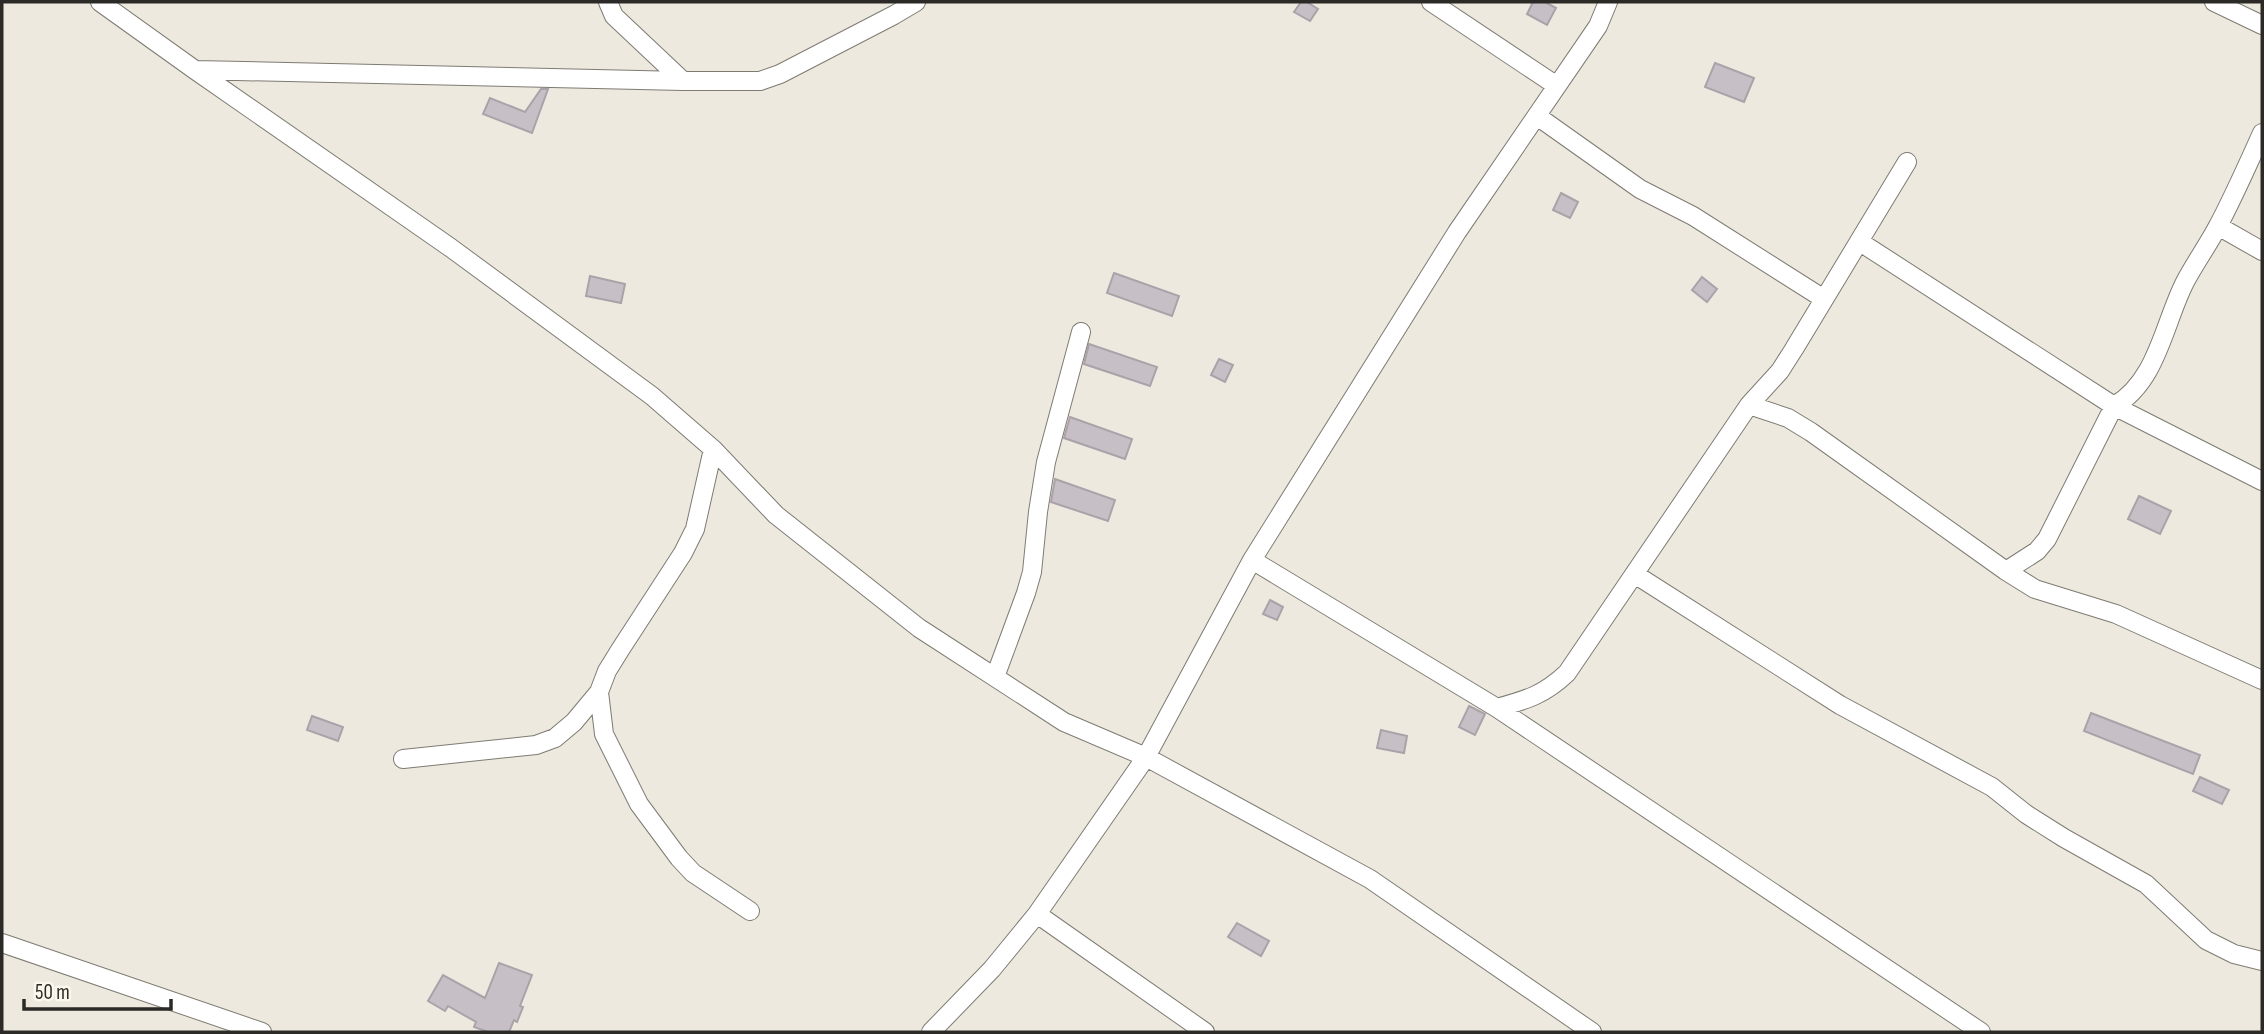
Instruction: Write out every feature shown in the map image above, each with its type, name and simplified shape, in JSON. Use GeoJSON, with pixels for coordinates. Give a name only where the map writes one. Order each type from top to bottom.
{"type":"FeatureCollection","features":[{"type":"Feature","properties":{"kind":"street"},"geometry":{"type":"LineString","coordinates":[[100,2],[451,248],[652,396],[713,449],[776,515],[919,628],[1064,722],[1146,757],[1370,879],[1592,1032]]}},
{"type":"Feature","properties":{"kind":"street"},"geometry":{"type":"LineString","coordinates":[[608,2],[614,16],[683,81]]}},
{"type":"Feature","properties":{"kind":"street"},"geometry":{"type":"LineString","coordinates":[[195,70],[760,81],[780,74],[916,2]]}},
{"type":"Feature","properties":{"kind":"street"},"geometry":{"type":"LineString","coordinates":[[1431,2],[1557,86]]}},
{"type":"Feature","properties":{"kind":"street"},"geometry":{"type":"LineString","coordinates":[[931,1032],[992,969],[1037,914],[1146,757],[1252,560],[1457,232],[1598,26],[1608,2]]}},
{"type":"Feature","properties":{"kind":"street"},"geometry":{"type":"LineString","coordinates":[[2214,2],[2262,25]]}},
{"type":"Feature","properties":{"kind":"street"},"geometry":{"type":"LineString","coordinates":[[1537,116],[1640,189],[1693,216],[1824,299]]}},
{"type":"Feature","properties":{"kind":"street"},"geometry":{"type":"LineString","coordinates":[[2006,571],[2038,551],[2047,539],[2114,406],[2136,390],[2157,351],[2186,281],[2218,226],[2262,133]]}},
{"type":"Feature","properties":{"kind":"street"},"geometry":{"type":"LineString","coordinates":[[1497,708],[1532,698],[1552,688],[1567,673],[1749,405],[1780,371],[1907,162]]}},
{"type":"Feature","properties":{"kind":"street"},"geometry":{"type":"LineString","coordinates":[[2218,226],[2262,251]]}},
{"type":"Feature","properties":{"kind":"street"},"geometry":{"type":"LineString","coordinates":[[1860,242],[2114,406],[2262,481]]}},
{"type":"Feature","properties":{"kind":"street"},"geometry":{"type":"LineString","coordinates":[[995,677],[1032,572],[1046,462],[1081,332]]}},
{"type":"Feature","properties":{"kind":"street"},"geometry":{"type":"LineString","coordinates":[[1749,405],[1788,418],[1811,432],[2035,589],[2116,614],[2262,680]]}},
{"type":"Feature","properties":{"kind":"street"},"geometry":{"type":"LineString","coordinates":[[403,759],[536,745],[555,738],[565,730],[599,692],[607,671],[683,553],[695,529],[713,449]]}},
{"type":"Feature","properties":{"kind":"street"},"geometry":{"type":"LineString","coordinates":[[1252,560],[1497,708],[1981,1032]]}},
{"type":"Feature","properties":{"kind":"street"},"geometry":{"type":"LineString","coordinates":[[1636,575],[1840,705],[1992,788],[2054,832],[2146,884],[2206,940],[2234,954],[2262,961]]}},
{"type":"Feature","properties":{"kind":"street"},"geometry":{"type":"LineString","coordinates":[[599,692],[604,734],[639,804],[679,858],[694,873],[750,911]]}},
{"type":"Feature","properties":{"kind":"street"},"geometry":{"type":"LineString","coordinates":[[1037,914],[1205,1032]]}},
{"type":"Feature","properties":{"kind":"street"},"geometry":{"type":"LineString","coordinates":[[2,943],[262,1032]]}},
{"type":"Feature","properties":{"kind":"building"},"geometry":{"type":"Polygon","coordinates":[[[1301,2],[1307,2],[1318,9],[1310,21],[1294,12],[1301,2]]]}},
{"type":"Feature","properties":{"kind":"building"},"geometry":{"type":"Polygon","coordinates":[[[1533,2],[1545,2],[1556,8],[1547,25],[1527,14],[1533,2]]]}},
{"type":"Feature","properties":{"kind":"building"},"geometry":{"type":"Polygon","coordinates":[[[1715,63],[1754,78],[1744,102],[1705,87],[1715,63]]]}},
{"type":"Feature","properties":{"kind":"building"},"geometry":{"type":"Polygon","coordinates":[[[541,89],[548,89],[532,133],[483,114],[490,98],[525,112],[541,89]]]}},
{"type":"Feature","properties":{"kind":"building"},"geometry":{"type":"Polygon","coordinates":[[[1561,193],[1578,202],[1570,218],[1553,210],[1561,193]]]}},
{"type":"Feature","properties":{"kind":"building"},"geometry":{"type":"Polygon","coordinates":[[[1114,273],[1179,296],[1172,316],[1107,293],[1114,273]]]}},
{"type":"Feature","properties":{"kind":"building"},"geometry":{"type":"Polygon","coordinates":[[[590,276],[625,284],[621,303],[586,296],[590,276]]]}},
{"type":"Feature","properties":{"kind":"building"},"geometry":{"type":"Polygon","coordinates":[[[1702,277],[1717,289],[1707,302],[1692,290],[1702,277]]]}},
{"type":"Feature","properties":{"kind":"building"},"geometry":{"type":"Polygon","coordinates":[[[1089,344],[1157,367],[1150,386],[1084,364],[1089,344]]]}},
{"type":"Feature","properties":{"kind":"building"},"geometry":{"type":"Polygon","coordinates":[[[1219,359],[1233,365],[1225,382],[1211,375],[1219,359]]]}},
{"type":"Feature","properties":{"kind":"building"},"geometry":{"type":"Polygon","coordinates":[[[1070,417],[1132,439],[1125,459],[1064,438],[1070,417]]]}},
{"type":"Feature","properties":{"kind":"building"},"geometry":{"type":"Polygon","coordinates":[[[1055,479],[1115,500],[1108,521],[1051,502],[1055,479]]]}},
{"type":"Feature","properties":{"kind":"building"},"geometry":{"type":"Polygon","coordinates":[[[2139,496],[2171,511],[2160,534],[2128,519],[2139,496]]]}},
{"type":"Feature","properties":{"kind":"building"},"geometry":{"type":"Polygon","coordinates":[[[1270,600],[1283,607],[1277,620],[1263,614],[1270,600]]]}},
{"type":"Feature","properties":{"kind":"building"},"geometry":{"type":"Polygon","coordinates":[[[1469,706],[1485,714],[1475,735],[1459,727],[1469,706]]]}},
{"type":"Feature","properties":{"kind":"building"},"geometry":{"type":"Polygon","coordinates":[[[2091,713],[2200,755],[2193,774],[2084,731],[2091,713]]]}},
{"type":"Feature","properties":{"kind":"building"},"geometry":{"type":"Polygon","coordinates":[[[312,716],[343,727],[338,741],[307,730],[312,716]]]}},
{"type":"Feature","properties":{"kind":"building"},"geometry":{"type":"Polygon","coordinates":[[[1381,730],[1407,736],[1404,753],[1377,748],[1381,730]]]}},
{"type":"Feature","properties":{"kind":"building"},"geometry":{"type":"Polygon","coordinates":[[[2200,777],[2229,790],[2222,804],[2193,791],[2200,777]]]}},
{"type":"Feature","properties":{"kind":"building"},"geometry":{"type":"Polygon","coordinates":[[[1237,923],[1269,941],[1261,956],[1228,937],[1237,923]]]}},
{"type":"Feature","properties":{"kind":"building"},"geometry":{"type":"Polygon","coordinates":[[[499,963],[532,975],[517,1022],[514,1020],[509,1032],[488,1032],[474,1027],[476,1022],[448,1006],[445,1011],[428,1001],[443,975],[485,998],[499,963]]]}}]}
